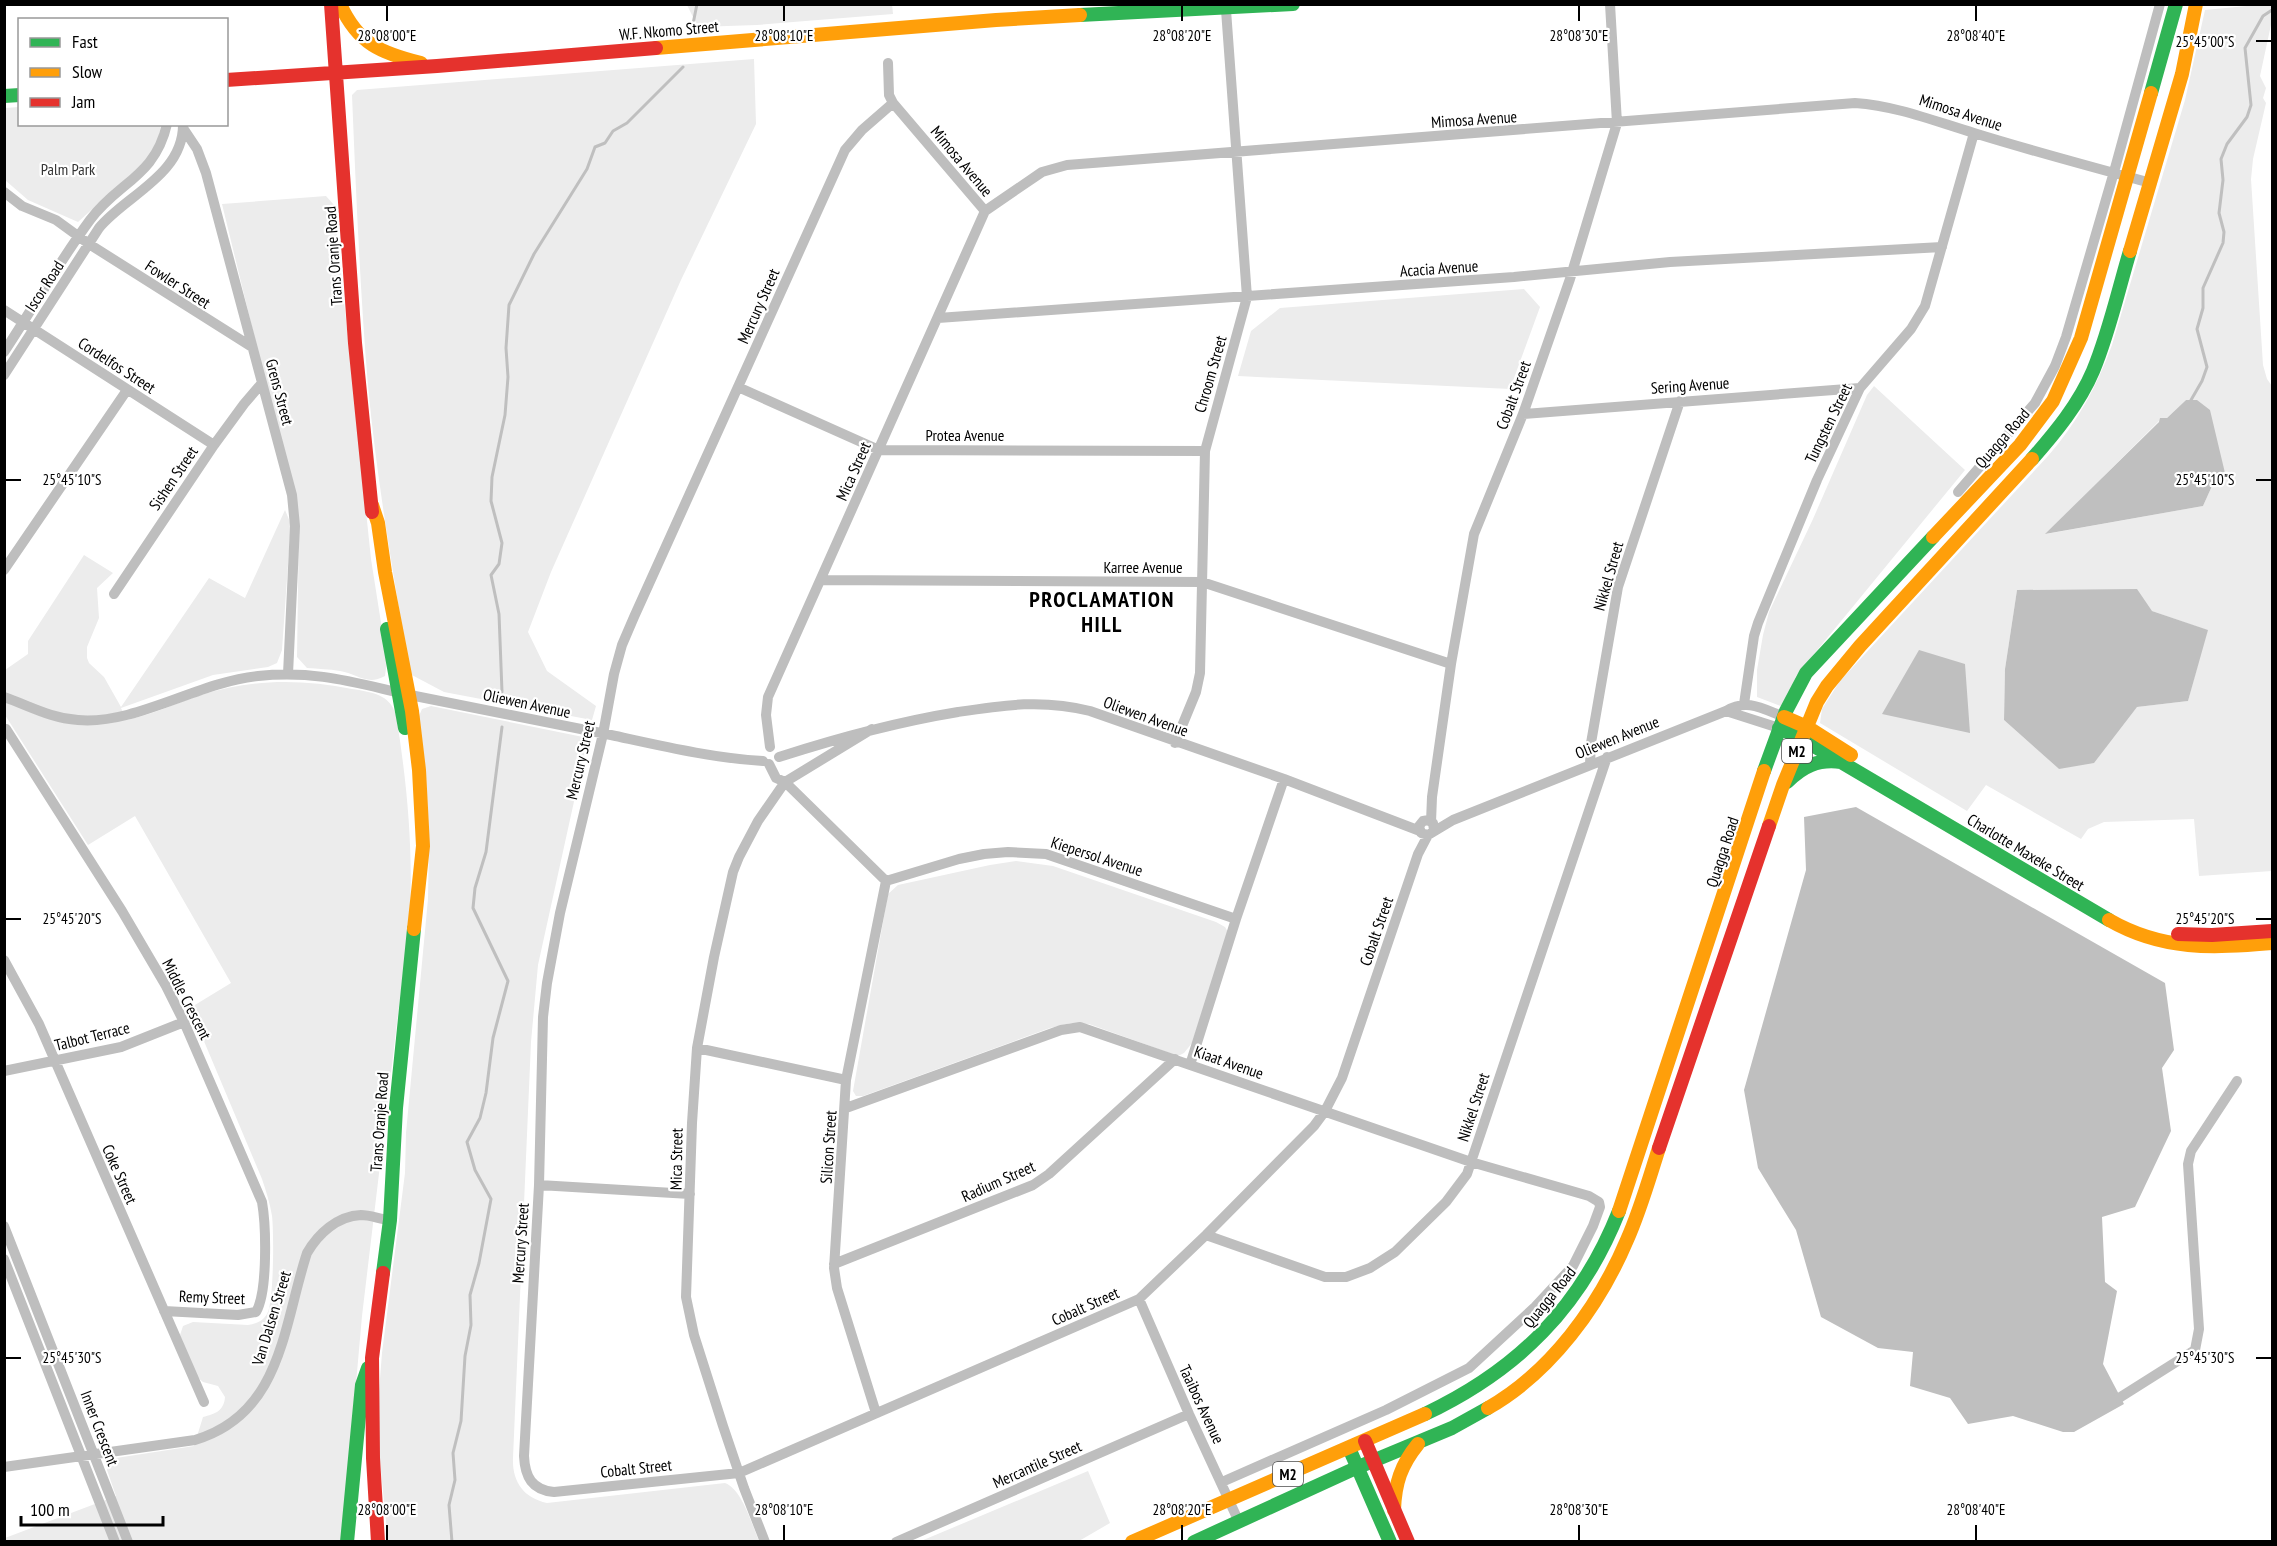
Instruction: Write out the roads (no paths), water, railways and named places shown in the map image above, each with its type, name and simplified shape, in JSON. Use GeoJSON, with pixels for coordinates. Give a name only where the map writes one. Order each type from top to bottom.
{"type":"FeatureCollection","features":[{"type":"Feature","properties":{"kind":"main road","name":"Trans Oranje Road"},"geometry":{"type":"LineString","coordinates":[[331,4],[355,343],[372,505],[372,529],[381,596],[404,693],[419,888],[396,1107],[390,1220],[372,1358],[373,1458],[378,1542]]}},
{"type":"Feature","properties":{"kind":"main road"},"geometry":{"type":"LineString","coordinates":[[340,4],[349,24],[367,43],[381,52],[437,66]]}},
{"type":"Feature","properties":{"kind":"main road","name":"W.F. Nkomo Street"},"geometry":{"type":"LineString","coordinates":[[228,80],[336,74],[996,20],[1293,4]]}},
{"type":"Feature","properties":{"kind":"main road","name":"Quagga Road"},"geometry":{"type":"LineString","coordinates":[[1132,1542],[1365,1441],[1451,1401],[1508,1364],[1550,1326],[1591,1271],[1619,1207],[1782,723],[1796,689],[1806,673],[2020,446],[2044,415],[2062,385],[2081,338],[2121,174],[2176,4]]}},
{"type":"Feature","properties":{"kind":"main road","name":"M2"},"geometry":{"type":"LineString","coordinates":[[1194,1542],[1418,1443],[1485,1410],[1529,1379],[1579,1327],[1612,1276],[1637,1216],[1783,785],[1817,702],[1833,678],[1860,646],[2057,431],[2083,392],[2103,344],[2151,183],[2182,74],[2196,4]]}},
{"type":"Feature","properties":{"kind":"main road","name":"Charlotte Maxeke Street"},"geometry":{"type":"LineString","coordinates":[[1782,723],[1890,779],[2122,917],[2156,930],[2179,934],[2205,935],[2272,931]]}},
{"type":"Feature","properties":{"kind":"main road","name":"Charlotte Maxeke Street"},"geometry":{"type":"LineString","coordinates":[[1804,733],[1845,763],[2096,913],[2137,935],[2160,942],[2200,947],[2272,943]]}},
{"type":"Feature","properties":{"kind":"main road"},"geometry":{"type":"LineString","coordinates":[[1783,785],[1812,763],[1830,760],[1845,763]]}},
{"type":"Feature","properties":{"kind":"main road","name":"Trans Oranje Road"},"geometry":{"type":"LineString","coordinates":[[347,1542],[362,1385],[372,1358]]}},
{"type":"Feature","properties":{"kind":"main road"},"geometry":{"type":"LineString","coordinates":[[1365,1441],[1408,1542]]}},
{"type":"Feature","properties":{"kind":"main road"},"geometry":{"type":"LineString","coordinates":[[1394,1510],[1397,1476],[1405,1460],[1418,1443]]}},
{"type":"Feature","properties":{"kind":"main road"},"geometry":{"type":"LineString","coordinates":[[1349,1448],[1390,1542]]}},
{"type":"Feature","properties":{"kind":"street","name":"Cobalt Street"},"geometry":{"type":"LineString","coordinates":[[535,1486],[554,1492],[739,1473],[1139,1299],[1314,1126],[1325,1111],[1342,1078],[1426,827],[1474,534],[1523,414],[1572,272],[1617,123],[1610,4]]}},
{"type":"Feature","properties":{"kind":"street","name":"Quagga Road"},"geometry":{"type":"LineString","coordinates":[[1958,492],[2035,403],[2055,366],[2121,174],[2160,4]]}},
{"type":"Feature","properties":{"kind":"street","name":"Chroom Street"},"geometry":{"type":"LineString","coordinates":[[1174,743],[1198,681],[1205,452],[1247,297],[1226,9]]}},
{"type":"Feature","properties":{"kind":"street"},"geometry":{"type":"LineString","coordinates":[[888,63],[889,95],[893,103]]}},
{"type":"Feature","properties":{"kind":"street","name":"Mimosa Avenue"},"geometry":{"type":"LineString","coordinates":[[893,103],[985,211],[1029,180],[1053,168],[1855,103],[1904,110],[1974,133],[2151,183]]}},
{"type":"Feature","properties":{"kind":"street","name":"Mercury Street"},"geometry":{"type":"LineString","coordinates":[[535,1486],[527,1477],[524,1456],[539,1185],[543,1017],[547,982],[573,851],[603,734],[614,674],[622,645],[845,150],[862,130],[893,103]]}},
{"type":"Feature","properties":{"kind":"street","name":"Iscor Road"},"geometry":{"type":"LineString","coordinates":[[4,352],[97,211],[150,163],[159,150],[166,126]]}},
{"type":"Feature","properties":{"kind":"street","name":"Iscor Road"},"geometry":{"type":"LineString","coordinates":[[4,375],[107,219],[143,192],[167,167],[177,148],[183,126]]}},
{"type":"Feature","properties":{"kind":"street","name":"Grens Street"},"geometry":{"type":"LineString","coordinates":[[183,126],[197,149],[206,173],[288,477],[294,510],[288,674]]}},
{"type":"Feature","properties":{"kind":"street","name":"Tungsten Street"},"geometry":{"type":"LineString","coordinates":[[1744,704],[1754,636],[1762,610],[1817,480],[1860,388],[1920,316],[1930,291],[1974,133]]}},
{"type":"Feature","properties":{"kind":"street","name":"Fowler Street"},"geometry":{"type":"LineString","coordinates":[[4,192],[22,206],[56,220],[89,244],[252,347]]}},
{"type":"Feature","properties":{"kind":"street","name":"Mica Street"},"geometry":{"type":"LineString","coordinates":[[771,756],[766,715],[768,697],[985,211]]}},
{"type":"Feature","properties":{"kind":"street","name":"Acacia Avenue"},"geometry":{"type":"LineString","coordinates":[[938,318],[1247,297],[1572,272],[1670,262],[1942,247]]}},
{"type":"Feature","properties":{"kind":"street","name":"Cordelfos Street"},"geometry":{"type":"LineString","coordinates":[[4,310],[214,445]]}},
{"type":"Feature","properties":{"kind":"street","name":"Sishen Street"},"geometry":{"type":"LineString","coordinates":[[114,594],[214,445],[262,383]]}},
{"type":"Feature","properties":{"kind":"street","name":"Protea Avenue"},"geometry":{"type":"LineString","coordinates":[[738,387],[879,450],[1205,452]]}},
{"type":"Feature","properties":{"kind":"street","name":"Sering Avenue"},"geometry":{"type":"LineString","coordinates":[[1523,414],[1860,388]]}},
{"type":"Feature","properties":{"kind":"street"},"geometry":{"type":"LineString","coordinates":[[4,570],[127,390]]}},
{"type":"Feature","properties":{"kind":"street","name":"Nikkel Street"},"geometry":{"type":"LineString","coordinates":[[1590,764],[1591,743],[1615,598],[1680,401]]}},
{"type":"Feature","properties":{"kind":"street","name":"Karree Avenue"},"geometry":{"type":"LineString","coordinates":[[821,580],[1202,582],[1451,664]]}},
{"type":"Feature","properties":{"kind":"street"},"geometry":{"type":"LineString","coordinates":[[7,696],[29,708],[56,717],[99,720],[126,714],[222,682],[257,676],[288,674],[342,678],[404,693]]}},
{"type":"Feature","properties":{"kind":"street","name":"Oliewen Avenue"},"geometry":{"type":"LineString","coordinates":[[404,693],[710,756],[744,760],[800,750],[872,729],[932,716],[1024,703],[1070,706],[1284,779],[1400,822],[1426,827],[1453,820],[1736,705],[1744,704]]}},
{"type":"Feature","properties":{"kind":"street"},"geometry":{"type":"LineString","coordinates":[[1744,704],[1782,723]]}},
{"type":"Feature","properties":{"kind":"street"},"geometry":{"type":"LineString","coordinates":[[1726,711],[1782,723]]}},
{"type":"Feature","properties":{"kind":"street","name":"Middle Crescent"},"geometry":{"type":"LineString","coordinates":[[6,729],[122,911],[166,986],[184,1022],[262,1202],[263,1285],[257,1310]]}},
{"type":"Feature","properties":{"kind":"street","name":"Oliewen Avenue"},"geometry":{"type":"LineString","coordinates":[[785,782],[872,729]]}},
{"type":"Feature","properties":{"kind":"street"},"geometry":{"type":"LineString","coordinates":[[771,756],[774,776],[785,782],[886,881]]}},
{"type":"Feature","properties":{"kind":"street","name":"Nikkel Street"},"geometry":{"type":"LineString","coordinates":[[1206,1235],[1325,1276],[1340,1278],[1361,1273],[1395,1252],[1446,1202],[1464,1179],[1471,1162],[1607,758]]}},
{"type":"Feature","properties":{"kind":"street"},"geometry":{"type":"LineString","coordinates":[[1190,1065],[1236,919],[1284,779]]}},
{"type":"Feature","properties":{"kind":"street","name":"Mica Street"},"geometry":{"type":"LineString","coordinates":[[765,1542],[739,1473],[689,1317],[685,1275],[697,1048],[714,957],[733,872],[739,857],[758,821],[785,782]]}},
{"type":"Feature","properties":{"kind":"street","name":"Kiepersol Avenue"},"geometry":{"type":"LineString","coordinates":[[886,881],[959,859],[984,854],[1008,852],[1046,854],[1236,919]]}},
{"type":"Feature","properties":{"kind":"street","name":"Silicon Street"},"geometry":{"type":"LineString","coordinates":[[876,1413],[837,1288],[834,1264],[846,1108],[846,1080],[886,881]]}},
{"type":"Feature","properties":{"kind":"street","name":"Coke Street"},"geometry":{"type":"LineString","coordinates":[[4,960],[39,1024],[204,1402]]}},
{"type":"Feature","properties":{"kind":"street","name":"Talbot Terrace"},"geometry":{"type":"LineString","coordinates":[[4,1071],[121,1047],[184,1022]]}},
{"type":"Feature","properties":{"kind":"street","name":"Kiaat Avenue"},"geometry":{"type":"LineString","coordinates":[[846,1108],[1071,1028],[1090,1030],[1471,1162],[1598,1200],[1600,1205],[1589,1236],[1573,1266],[1535,1306],[1469,1368],[1457,1376],[1378,1413],[1222,1482]]}},
{"type":"Feature","properties":{"kind":"street"},"geometry":{"type":"LineString","coordinates":[[697,1048],[846,1080]]}},
{"type":"Feature","properties":{"kind":"street","name":"Radium Street"},"geometry":{"type":"LineString","coordinates":[[834,1264],[1033,1185],[1049,1174],[1174,1059]]}},
{"type":"Feature","properties":{"kind":"street"},"geometry":{"type":"LineString","coordinates":[[539,1185],[690,1194]]}},
{"type":"Feature","properties":{"kind":"street","name":"Van Dalsen Street"},"geometry":{"type":"LineString","coordinates":[[4,1467],[195,1440],[213,1434],[233,1421],[259,1397],[275,1364],[306,1253],[314,1241],[329,1227],[351,1217],[364,1215],[390,1220]]}},
{"type":"Feature","properties":{"kind":"street","name":"Inner Crescent"},"geometry":{"type":"LineString","coordinates":[[4,1226],[128,1542]]}},
{"type":"Feature","properties":{"kind":"street","name":"Inner Crescent"},"geometry":{"type":"LineString","coordinates":[[4,1259],[114,1542]]}},
{"type":"Feature","properties":{"kind":"street","name":"Taaibos Avenue"},"geometry":{"type":"LineString","coordinates":[[1139,1299],[1239,1522]]}},
{"type":"Feature","properties":{"kind":"street","name":"Remy Street"},"geometry":{"type":"LineString","coordinates":[[164,1311],[238,1315],[252,1314],[257,1310]]}},
{"type":"Feature","properties":{"kind":"street","name":"Mercantile Street"},"geometry":{"type":"LineString","coordinates":[[896,1542],[1189,1414]]}},
{"type":"Feature","properties":{"kind":"waterway"},"geometry":{"type":"LineString","coordinates":[[693,24],[697,4]]}},
{"type":"Feature","properties":{"kind":"waterway"},"geometry":{"type":"LineString","coordinates":[[2191,400],[2207,367],[2197,329],[2203,308],[2203,288],[2223,243],[2224,232],[2219,213],[2223,180],[2221,159],[2227,144],[2247,117],[2251,105],[2245,48],[2263,16],[2272,10]]}},
{"type":"Feature","properties":{"kind":"waterway"},"geometry":{"type":"LineString","coordinates":[[502,692],[499,614],[491,575],[499,564],[502,543],[491,501],[492,477],[505,415],[509,305],[534,254],[587,169],[595,147],[605,143],[613,131],[627,123],[683,67]]}},
{"type":"Feature","properties":{"kind":"waterway"},"geometry":{"type":"LineString","coordinates":[[452,1542],[449,1505],[455,1480],[453,1453],[461,1421],[465,1356],[471,1325],[470,1295],[479,1263],[491,1199],[475,1170],[467,1142],[480,1118],[486,1093],[493,1038],[508,981],[473,908],[475,888],[486,852],[502,727]]}},
{"type":"Feature","properties":{"kind":"waterway"},"geometry":{"type":"LineString","coordinates":[[2119,1398],[2195,1350],[2199,1329],[2188,1164],[2191,1151],[2237,1081]]}},
{"type":"Feature","properties":{"kind":"district","name":"PROCLAMATION HILL"},"geometry":{"type":"Point","coordinates":[1102,612]}},
{"type":"Feature","properties":{"kind":"park label","name":"Palm Park"},"geometry":{"type":"Point","coordinates":[68,169]}}]}
